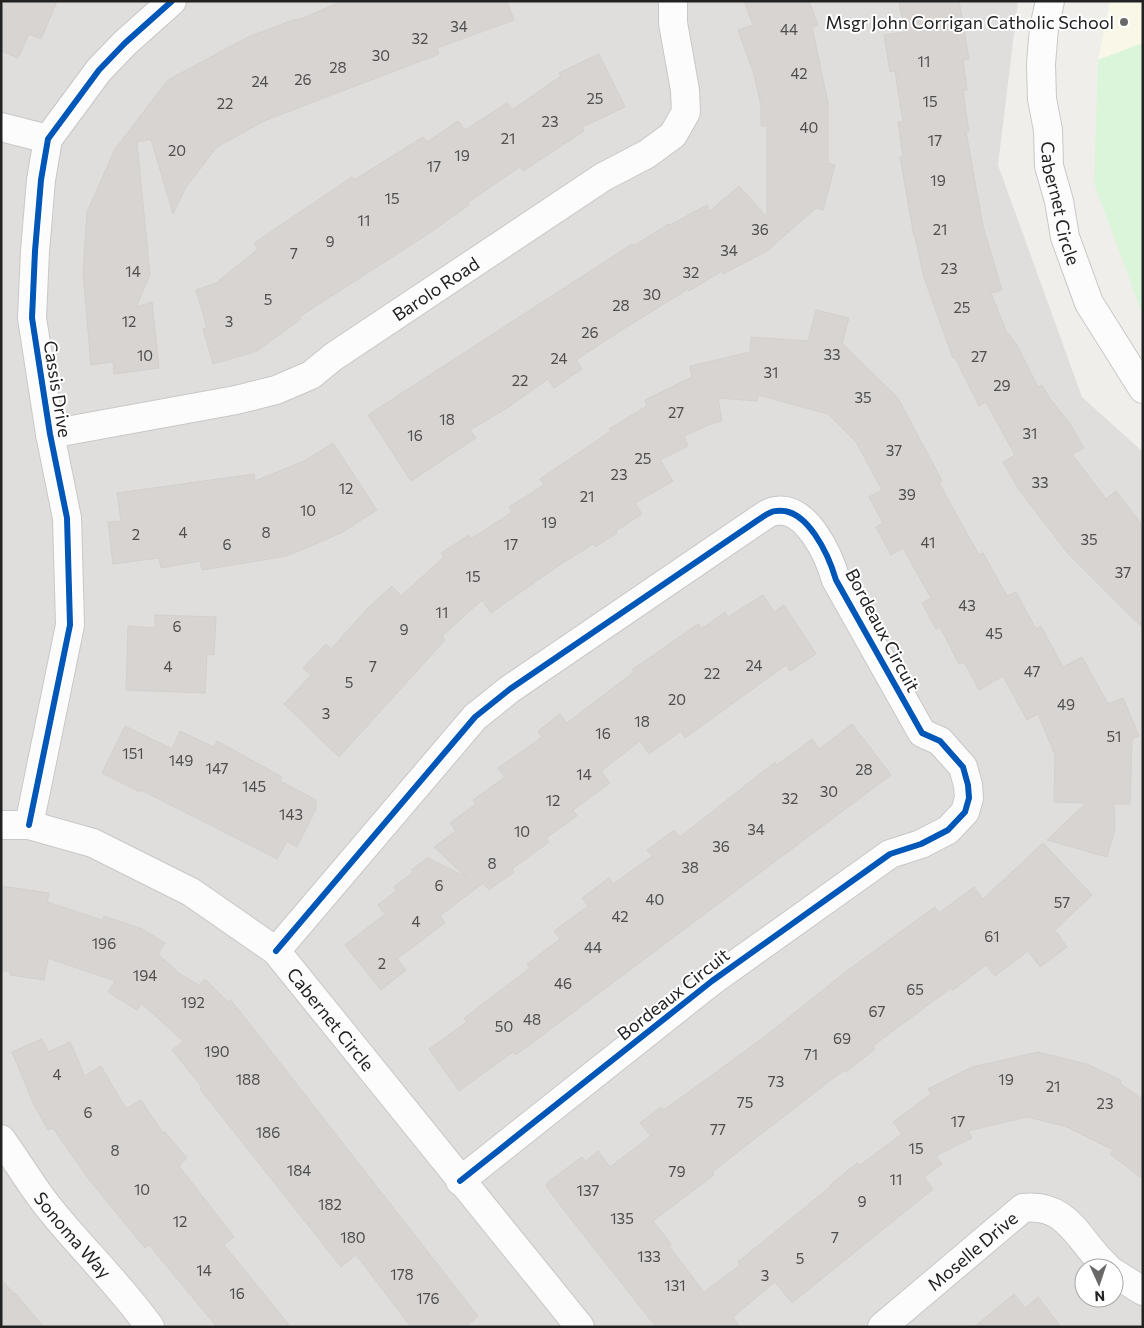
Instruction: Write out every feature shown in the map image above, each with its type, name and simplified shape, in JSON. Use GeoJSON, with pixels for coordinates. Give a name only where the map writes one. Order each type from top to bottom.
{"type":"FeatureCollection","features":[{"type":"Feature","properties":{"kind":"street","name":"Cassis Drive"},"geometry":{"type":"LineString","coordinates":[[29,824],[70,625],[66,518],[50,434],[32,318],[39,198],[48,139],[100,70],[125,43],[172,1]]}},
{"type":"Feature","properties":{"kind":"street","name":"Barolo Road"},"geometry":{"type":"LineString","coordinates":[[50,434],[236,400],[276,390],[311,375],[333,357],[587,188],[647,154],[673,135],[686,112],[685,90],[673,24],[673,1]]}},
{"type":"Feature","properties":{"kind":"street","name":"Cabernet Circle"},"geometry":{"type":"LineString","coordinates":[[1050,1],[1044,28],[1041,64],[1042,99],[1048,130],[1049,166],[1059,201],[1065,237],[1089,303],[1143,389]]}},
{"type":"Feature","properties":{"kind":"street"},"geometry":{"type":"LineString","coordinates":[[1,127],[48,139]]}},
{"type":"Feature","properties":{"kind":"street","name":"Bordeaux Circuit"},"geometry":{"type":"LineString","coordinates":[[276,951],[475,717],[510,689],[610,619],[767,515],[776,511],[794,514],[812,527],[822,549],[831,562],[836,580],[922,733],[940,741],[963,767],[968,785],[965,812],[948,830],[921,844],[890,854],[712,981],[460,1181]]}},
{"type":"Feature","properties":{"kind":"street","name":"Cabernet Circle"},"geometry":{"type":"LineString","coordinates":[[1,825],[29,824],[93,842],[191,892],[276,951],[460,1181],[580,1327]]}},
{"type":"Feature","properties":{"kind":"street","name":"Sonoma Way"},"geometry":{"type":"LineString","coordinates":[[1,1139],[28,1180],[51,1210],[120,1288],[150,1327]]}},
{"type":"Feature","properties":{"kind":"street","name":"Moselle Drive"},"geometry":{"type":"LineString","coordinates":[[882,1327],[1023,1208],[1037,1207],[1062,1215],[1099,1258]]}},
{"type":"Feature","properties":{"kind":"street"},"geometry":{"type":"LineString","coordinates":[[1124,1279],[1143,1291]]}},
{"type":"Feature","properties":{"kind":"shaded area"},"geometry":{"type":"Polygon","coordinates":[[[1,1],[1018,1],[998,165],[1082,397],[1143,452],[1143,1327],[1,1327],[1,1]]]}},
{"type":"Feature","properties":{"kind":"shaded area","name":"Msgr John Corrigan Catholic School"},"geometry":{"type":"Polygon","coordinates":[[[1110,1],[1143,1],[1143,43],[1098,60],[1110,1]]]}},
{"type":"Feature","properties":{"kind":"green space"},"geometry":{"type":"Polygon","coordinates":[[[1143,43],[1143,316],[1094,183],[1098,60],[1143,43]]]}},
{"type":"Feature","properties":{"kind":"building"},"geometry":{"type":"Polygon","coordinates":[[[1,1],[57,1],[41,39],[29,34],[18,58],[1,51],[1,1]]]}},
{"type":"Feature","properties":{"kind":"building"},"geometry":{"type":"Polygon","coordinates":[[[342,1],[507,1],[514,20],[437,48],[439,54],[264,121],[217,147],[186,187],[173,214],[151,139],[137,142],[150,275],[136,307],[152,302],[159,368],[114,374],[113,362],[91,365],[83,272],[87,212],[115,149],[168,80],[248,37],[293,20],[301,19],[342,1]]]}},
{"type":"Feature","properties":{"kind":"building"},"geometry":{"type":"Polygon","coordinates":[[[744,1],[809,1],[818,25],[812,27],[828,103],[828,163],[835,165],[823,210],[816,208],[767,251],[723,274],[722,271],[689,291],[688,289],[617,333],[576,360],[582,369],[554,388],[548,379],[507,408],[470,430],[476,438],[411,481],[368,415],[632,244],[633,246],[669,224],[707,205],[710,211],[739,186],[767,217],[767,126],[761,126],[761,106],[754,74],[738,30],[753,25],[744,1]]]}},
{"type":"Feature","properties":{"kind":"building"},"geometry":{"type":"Polygon","coordinates":[[[899,1],[959,1],[969,59],[963,60],[967,90],[963,91],[969,132],[966,132],[983,226],[1002,290],[991,293],[1006,331],[1017,345],[1038,387],[1042,385],[1050,399],[1069,422],[1084,448],[1072,454],[1106,499],[1116,491],[1143,526],[1143,628],[1069,555],[1019,490],[1003,462],[1015,455],[986,402],[979,406],[955,358],[953,358],[924,278],[914,236],[900,157],[903,156],[898,122],[903,122],[895,71],[890,72],[884,35],[905,32],[899,1]]]}},
{"type":"Feature","properties":{"kind":"building"},"geometry":{"type":"Polygon","coordinates":[[[599,54],[625,107],[582,127],[584,131],[523,171],[520,167],[467,203],[469,205],[428,234],[299,317],[301,319],[257,351],[213,364],[203,329],[207,328],[196,290],[216,283],[258,249],[254,243],[352,177],[354,180],[423,137],[427,142],[458,121],[465,130],[507,103],[512,110],[561,76],[559,73],[599,54]]]}},
{"type":"Feature","properties":{"kind":"building"},"geometry":{"type":"Polygon","coordinates":[[[816,310],[849,318],[842,343],[898,398],[942,481],[939,483],[979,555],[983,553],[1007,596],[1016,592],[1036,629],[1041,626],[1063,667],[1082,657],[1108,704],[1123,698],[1139,736],[1132,739],[1130,804],[1114,804],[1115,829],[1107,857],[1047,840],[1086,803],[1054,802],[1055,755],[1038,714],[1027,720],[1003,676],[979,690],[964,662],[959,664],[940,627],[936,629],[922,603],[931,598],[903,548],[891,555],[876,527],[883,523],[869,497],[882,490],[856,442],[828,414],[758,395],[757,401],[718,398],[722,421],[684,436],[688,446],[660,460],[673,481],[635,503],[642,514],[616,531],[617,533],[595,547],[593,544],[558,566],[491,613],[482,600],[442,636],[445,640],[339,757],[284,704],[311,675],[303,668],[326,644],[331,649],[368,608],[392,586],[401,596],[444,557],[441,553],[469,535],[471,539],[512,512],[509,507],[544,485],[540,479],[611,431],[609,429],[647,406],[645,400],[692,377],[690,366],[750,352],[751,337],[808,341],[816,310]]]}},
{"type":"Feature","properties":{"kind":"building"},"geometry":{"type":"Polygon","coordinates":[[[333,443],[377,510],[341,533],[287,556],[202,570],[200,561],[161,568],[159,558],[113,564],[108,522],[121,521],[117,493],[254,474],[255,481],[304,461],[333,443]]]}},
{"type":"Feature","properties":{"kind":"building"},"geometry":{"type":"Polygon","coordinates":[[[763,595],[774,612],[784,605],[816,654],[790,671],[786,665],[685,738],[681,731],[649,754],[640,741],[601,771],[610,783],[573,810],[577,816],[546,838],[549,842],[512,869],[514,872],[489,890],[483,883],[440,916],[445,923],[397,959],[406,970],[381,990],[345,945],[385,914],[378,905],[396,891],[394,887],[413,872],[411,870],[428,858],[466,877],[434,847],[456,831],[450,823],[476,804],[473,800],[505,777],[498,768],[542,737],[538,731],[560,714],[567,723],[634,672],[632,670],[698,624],[701,629],[725,612],[728,617],[763,595]]]}},
{"type":"Feature","properties":{"kind":"building"},"geometry":{"type":"Polygon","coordinates":[[[155,615],[216,617],[214,655],[207,654],[205,693],[126,690],[128,626],[155,628],[155,615]]]}},
{"type":"Feature","properties":{"kind":"building"},"geometry":{"type":"Polygon","coordinates":[[[852,724],[891,775],[516,1055],[513,1052],[459,1091],[429,1049],[467,1022],[464,1018],[530,968],[527,964],[560,939],[554,931],[588,906],[582,898],[609,878],[613,884],[652,856],[647,850],[674,830],[680,837],[775,762],[777,765],[812,739],[819,749],[852,724]]]}},
{"type":"Feature","properties":{"kind":"building"},"geometry":{"type":"Polygon","coordinates":[[[125,726],[172,749],[180,731],[214,747],[217,741],[282,777],[280,781],[316,800],[316,809],[297,847],[287,841],[277,859],[141,790],[140,792],[102,773],[125,726]]]}},
{"type":"Feature","properties":{"kind":"building"},"geometry":{"type":"Polygon","coordinates":[[[1043,843],[1092,895],[1055,930],[1067,947],[1040,967],[1028,951],[995,976],[986,965],[953,990],[951,988],[873,1046],[875,1049],[846,1072],[844,1070],[712,1172],[714,1175],[653,1221],[671,1244],[669,1246],[704,1292],[740,1265],[738,1262],[857,1163],[860,1165],[902,1134],[893,1122],[931,1094],[928,1089],[972,1067],[1038,1052],[1087,1064],[1121,1080],[1120,1083],[1143,1100],[1143,1179],[1110,1154],[1113,1150],[1065,1126],[1027,1117],[968,1131],[972,1138],[936,1156],[942,1164],[924,1177],[933,1189],[792,1303],[775,1282],[733,1317],[740,1327],[656,1327],[546,1186],[548,1182],[582,1157],[586,1161],[598,1151],[610,1167],[651,1136],[640,1123],[661,1107],[664,1110],[763,1038],[848,970],[935,907],[939,913],[974,887],[983,899],[1043,843]]]}},
{"type":"Feature","properties":{"kind":"building"},"geometry":{"type":"Polygon","coordinates":[[[1,886],[49,893],[47,902],[102,920],[104,916],[142,929],[165,943],[158,954],[180,974],[199,985],[205,979],[228,1002],[231,1000],[478,1316],[465,1327],[411,1327],[356,1255],[341,1267],[200,1089],[202,1087],[172,1050],[183,1041],[141,1003],[137,1010],[108,992],[115,981],[48,958],[44,980],[10,975],[10,971],[1,971],[1,886]]]}},
{"type":"Feature","properties":{"kind":"building"},"geometry":{"type":"Polygon","coordinates":[[[42,1039],[48,1052],[70,1042],[85,1076],[101,1066],[126,1109],[141,1100],[163,1133],[165,1132],[187,1158],[179,1166],[234,1237],[224,1245],[291,1327],[217,1327],[149,1245],[145,1248],[87,1177],[53,1128],[48,1130],[34,1105],[12,1052],[42,1039]]]}},
{"type":"Feature","properties":{"kind":"building"},"geometry":{"type":"Polygon","coordinates":[[[1,1279],[15,1293],[44,1327],[1,1327],[1,1279]]]}},
{"type":"Feature","properties":{"kind":"building"},"geometry":{"type":"Polygon","coordinates":[[[1014,1294],[1025,1308],[1038,1297],[1061,1327],[974,1327],[1014,1294]]]}},
{"type":"Feature","properties":{"kind":"cycle path"},"geometry":{"type":"LineString","coordinates":[[29,825],[70,625],[67,518],[50,434],[32,318],[41,180],[48,139],[99,70],[125,43],[172,1]]}},
{"type":"Feature","properties":{"kind":"cycle path"},"geometry":{"type":"LineString","coordinates":[[276,951],[475,717],[510,689],[767,514],[774,511],[787,512],[797,516],[807,524],[822,546],[836,580],[922,733],[940,741],[963,767],[969,798],[965,812],[948,830],[921,844],[890,854],[712,981],[460,1181]]}},
{"type":"Feature","properties":{"kind":"place","name":"Msgr John Corrigan Catholic School"},"geometry":{"type":"Point","coordinates":[1124,22]}}]}
